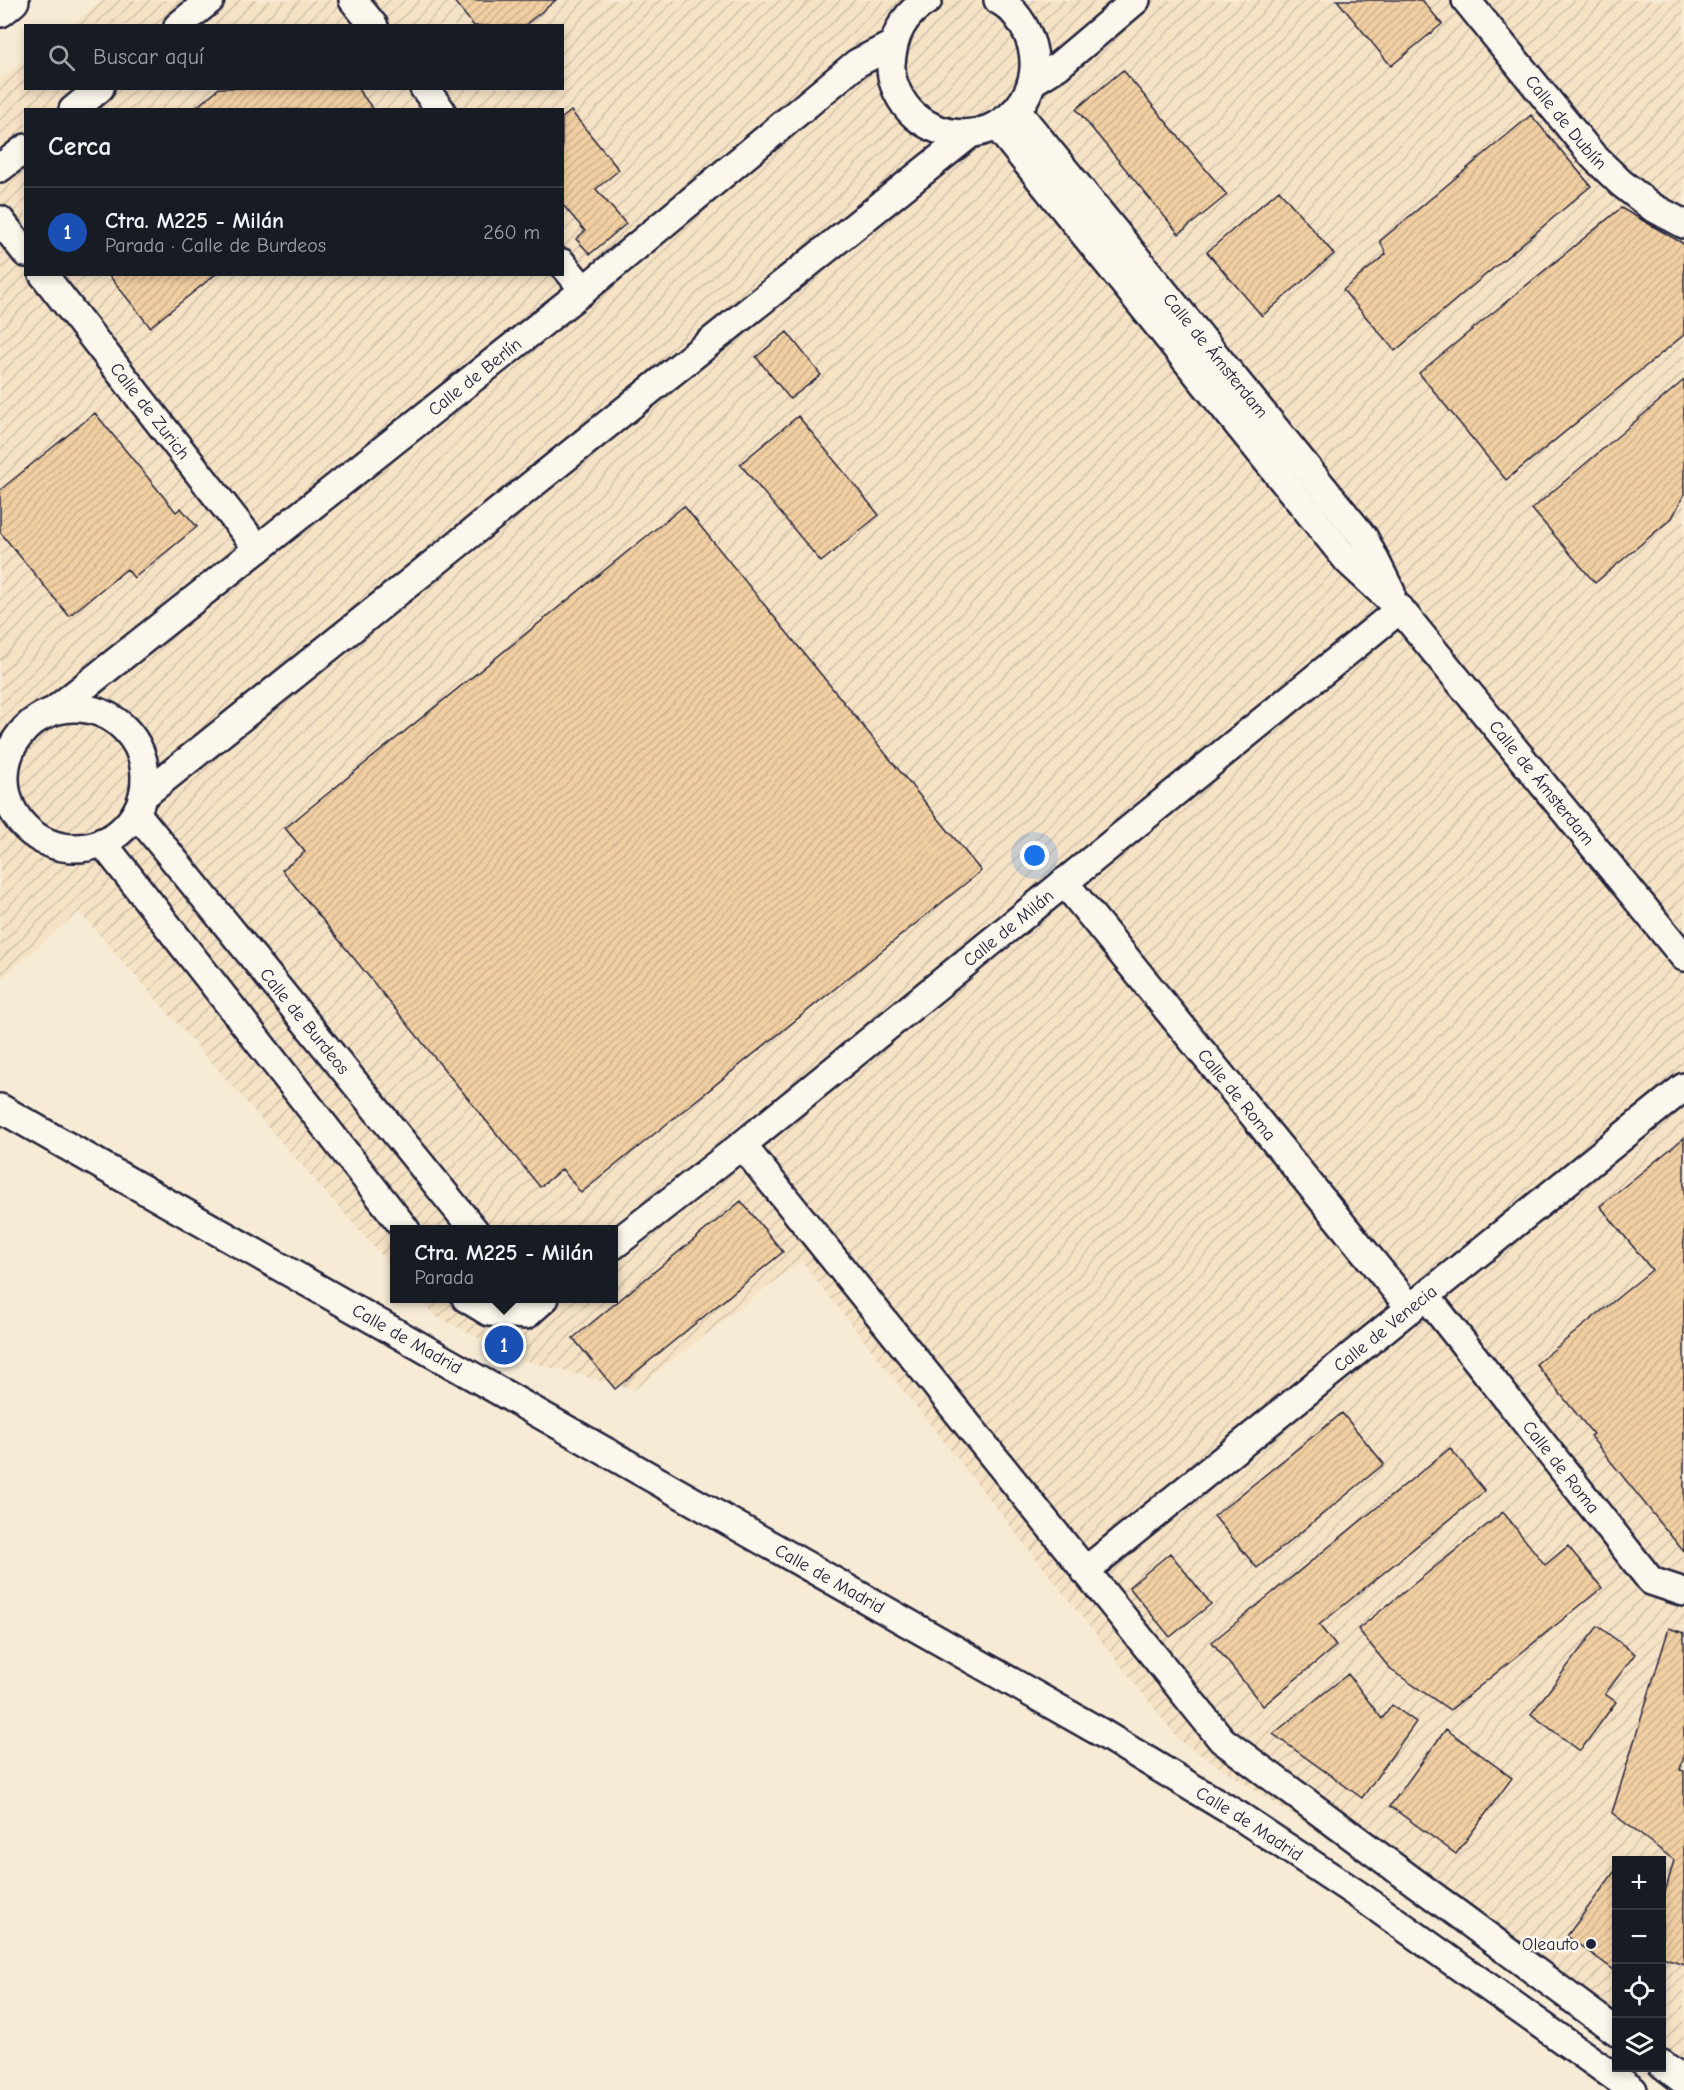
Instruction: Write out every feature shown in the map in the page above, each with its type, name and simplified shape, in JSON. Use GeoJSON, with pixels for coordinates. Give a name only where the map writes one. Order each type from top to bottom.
{"type":"FeatureCollection","features":[{"type":"Feature","properties":{"kind":"main road"},"geometry":{"type":"LineString","coordinates":[[0,10],[12,0]]}},
{"type":"Feature","properties":{"kind":"street"},"geometry":{"type":"LineString","coordinates":[[180,24],[210,0]]}},
{"type":"Feature","properties":{"kind":"street"},"geometry":{"type":"LineString","coordinates":[[353,0],[372,24]]}},
{"type":"Feature","properties":{"kind":"street"},"geometry":{"type":"LineString","coordinates":[[928,0],[898,9],[891,68],[896,90],[908,110],[926,124],[947,133],[970,134]]}},
{"type":"Feature","properties":{"kind":"street"},"geometry":{"type":"LineString","coordinates":[[998,0],[1018,17],[1030,37],[1035,59],[1032,82]]}},
{"type":"Feature","properties":{"kind":"street"},"geometry":{"type":"LineString","coordinates":[[139,804],[145,775],[141,754],[131,736],[116,721],[97,711],[76,708],[55,710],[35,720],[18,736],[4,759],[9,801],[20,821],[36,836],[57,845],[80,848],[102,842],[121,831],[139,804],[970,134],[1007,118],[1032,82],[1058,66],[1137,0]]}},
{"type":"Feature","properties":{"kind":"street","name":"Calle de Dublín"},"geometry":{"type":"LineString","coordinates":[[1466,0],[1593,156],[1621,183],[1645,201],[1684,224]]}},
{"type":"Feature","properties":{"kind":"street","name":"Calle de Berlín"},"geometry":{"type":"LineString","coordinates":[[55,710],[584,290],[857,63],[892,45]]}},
{"type":"Feature","properties":{"kind":"street"},"geometry":{"type":"LineString","coordinates":[[75,108],[98,90]]}},
{"type":"Feature","properties":{"kind":"street"},"geometry":{"type":"LineString","coordinates":[[426,90],[439,108]]}},
{"type":"Feature","properties":{"kind":"street","name":"Calle de Ámsterdam"},"geometry":{"type":"LineString","coordinates":[[1007,118],[1348,561],[1400,609],[1684,957]]}},
{"type":"Feature","properties":{"kind":"street"},"geometry":{"type":"LineString","coordinates":[[0,168],[24,150]]}},
{"type":"Feature","properties":{"kind":"street"},"geometry":{"type":"LineString","coordinates":[[0,220],[24,250]]}},
{"type":"Feature","properties":{"kind":"street"},"geometry":{"type":"LineString","coordinates":[[564,265],[584,290]]}},
{"type":"Feature","properties":{"kind":"street","name":"Calle de Zurich"},"geometry":{"type":"LineString","coordinates":[[45,276],[258,549]]}},
{"type":"Feature","properties":{"kind":"street","name":"Calle de Milán"},"geometry":{"type":"LineString","coordinates":[[618,1242],[742,1145],[1400,609]]}},
{"type":"Feature","properties":{"kind":"street","name":"Calle de Burdeos"},"geometry":{"type":"LineString","coordinates":[[139,804],[470,1225]]}},
{"type":"Feature","properties":{"kind":"street"},"geometry":{"type":"LineString","coordinates":[[102,842],[402,1225]]}},
{"type":"Feature","properties":{"kind":"street","name":"Calle de Roma"},"geometry":{"type":"LineString","coordinates":[[1064,882],[1651,1581],[1684,1592]]}},
{"type":"Feature","properties":{"kind":"street","name":"Calle de Venecia"},"geometry":{"type":"LineString","coordinates":[[1085,1571],[1684,1087]]}},
{"type":"Feature","properties":{"kind":"street","name":"Calle de Madrid"},"geometry":{"type":"LineString","coordinates":[[0,1108],[1110,1738],[1241,1816],[1354,1892],[1633,2090]]}},
{"type":"Feature","properties":{"kind":"street"},"geometry":{"type":"LineString","coordinates":[[742,1145],[1222,1740],[1612,2027]]}},
{"type":"Feature","properties":{"kind":"street"},"geometry":{"type":"LineString","coordinates":[[473,1303],[489,1312],[526,1315],[540,1303]]}},
{"type":"Feature","properties":{"kind":"street"},"geometry":{"type":"LineString","coordinates":[[1666,2067],[1684,2081]]}},
{"type":"Feature","properties":{"kind":"shaded area"},"geometry":{"type":"Polygon","coordinates":[[[104,0],[1684,0],[1684,2075],[1666,2063],[1666,1856],[1612,1856],[1612,2027],[1180,1741],[801,1261],[634,1390],[523,1360],[435,1316],[423,1303],[618,1303],[618,1225],[390,1225],[390,1265],[79,912],[0,980],[0,80],[24,61],[24,90],[564,90],[564,24],[72,24],[104,0]]]}},
{"type":"Feature","properties":{"kind":"building"},"geometry":{"type":"Polygon","coordinates":[[[453,0],[556,0],[526,24],[472,24],[453,0]]]}},
{"type":"Feature","properties":{"kind":"building"},"geometry":{"type":"Polygon","coordinates":[[[1337,0],[1422,0],[1442,24],[1391,66],[1337,0]]]}},
{"type":"Feature","properties":{"kind":"building"},"geometry":{"type":"Polygon","coordinates":[[[1123,70],[1227,195],[1179,234],[1076,109],[1123,70]]]}},
{"type":"Feature","properties":{"kind":"building"},"geometry":{"type":"Polygon","coordinates":[[[217,90],[359,90],[372,108],[195,108],[217,90]]]}},
{"type":"Feature","properties":{"kind":"building"},"geometry":{"type":"Polygon","coordinates":[[[571,111],[619,170],[596,189],[626,224],[590,254],[576,239],[585,231],[564,206],[564,116],[571,111]]]}},
{"type":"Feature","properties":{"kind":"building"},"geometry":{"type":"Polygon","coordinates":[[[1531,115],[1591,186],[1395,351],[1343,290],[1386,254],[1380,241],[1531,115]]]}},
{"type":"Feature","properties":{"kind":"building"},"geometry":{"type":"Polygon","coordinates":[[[1279,190],[1334,254],[1262,316],[1207,252],[1279,190]]]}},
{"type":"Feature","properties":{"kind":"building"},"geometry":{"type":"Polygon","coordinates":[[[1621,208],[1684,244],[1684,335],[1506,480],[1419,373],[1621,208]]]}},
{"type":"Feature","properties":{"kind":"building"},"geometry":{"type":"Polygon","coordinates":[[[110,276],[214,276],[150,327],[110,276]]]}},
{"type":"Feature","properties":{"kind":"building"},"geometry":{"type":"Polygon","coordinates":[[[787,332],[821,375],[790,399],[756,357],[787,332]]]}},
{"type":"Feature","properties":{"kind":"building"},"geometry":{"type":"Polygon","coordinates":[[[1684,380],[1684,495],[1672,518],[1595,583],[1532,509],[1684,380]]]}},
{"type":"Feature","properties":{"kind":"building"},"geometry":{"type":"Polygon","coordinates":[[[95,413],[176,512],[181,508],[197,527],[134,578],[127,569],[69,616],[0,532],[0,490],[95,413]]]}},
{"type":"Feature","properties":{"kind":"building"},"geometry":{"type":"Polygon","coordinates":[[[798,416],[879,515],[821,562],[740,464],[798,416]]]}},
{"type":"Feature","properties":{"kind":"building"},"geometry":{"type":"Polygon","coordinates":[[[684,506],[981,871],[581,1193],[562,1169],[540,1187],[282,870],[305,852],[285,828],[684,506]]]}},
{"type":"Feature","properties":{"kind":"building"},"geometry":{"type":"Polygon","coordinates":[[[1684,1138],[1684,1552],[1590,1436],[1593,1434],[1536,1364],[1652,1270],[1600,1206],[1684,1138]]]}},
{"type":"Feature","properties":{"kind":"building"},"geometry":{"type":"Polygon","coordinates":[[[741,1201],[783,1252],[615,1389],[573,1338],[741,1201]]]}},
{"type":"Feature","properties":{"kind":"building"},"geometry":{"type":"Polygon","coordinates":[[[1342,1413],[1384,1464],[1257,1568],[1214,1516],[1342,1413]]]}},
{"type":"Feature","properties":{"kind":"building"},"geometry":{"type":"Polygon","coordinates":[[[1450,1448],[1485,1491],[1319,1625],[1336,1646],[1263,1706],[1212,1642],[1450,1448]]]}},
{"type":"Feature","properties":{"kind":"building"},"geometry":{"type":"Polygon","coordinates":[[[1503,1512],[1545,1565],[1568,1546],[1602,1588],[1450,1710],[1391,1670],[1358,1629],[1503,1512]]]}},
{"type":"Feature","properties":{"kind":"building"},"geometry":{"type":"Polygon","coordinates":[[[1170,1553],[1211,1604],[1170,1637],[1129,1587],[1170,1553]]]}},
{"type":"Feature","properties":{"kind":"building"},"geometry":{"type":"Polygon","coordinates":[[[1598,1626],[1635,1654],[1605,1694],[1616,1702],[1580,1751],[1531,1714],[1598,1626]]]}},
{"type":"Feature","properties":{"kind":"building"},"geometry":{"type":"Polygon","coordinates":[[[1669,1628],[1684,1633],[1684,1756],[1680,1770],[1684,1771],[1684,1964],[1666,1958],[1666,1889],[1674,1860],[1612,1813],[1669,1628]]]}},
{"type":"Feature","properties":{"kind":"building"},"geometry":{"type":"Polygon","coordinates":[[[1348,1674],[1382,1719],[1392,1705],[1416,1722],[1362,1798],[1273,1734],[1348,1674]]]}},
{"type":"Feature","properties":{"kind":"building"},"geometry":{"type":"Polygon","coordinates":[[[1446,1729],[1512,1778],[1456,1854],[1390,1806],[1446,1729]]]}},
{"type":"Feature","properties":{"kind":"building"},"geometry":{"type":"Polygon","coordinates":[[[1612,1875],[1612,1968],[1567,1936],[1612,1875]]]}},
{"type":"Feature","properties":{"kind":"place","name":"Ctra. M225 - Milán"},"geometry":{"type":"Point","coordinates":[504,1345]}},
{"type":"Feature","properties":{"kind":"place","name":"Oleauto"},"geometry":{"type":"Point","coordinates":[1591,1944]}}]}
